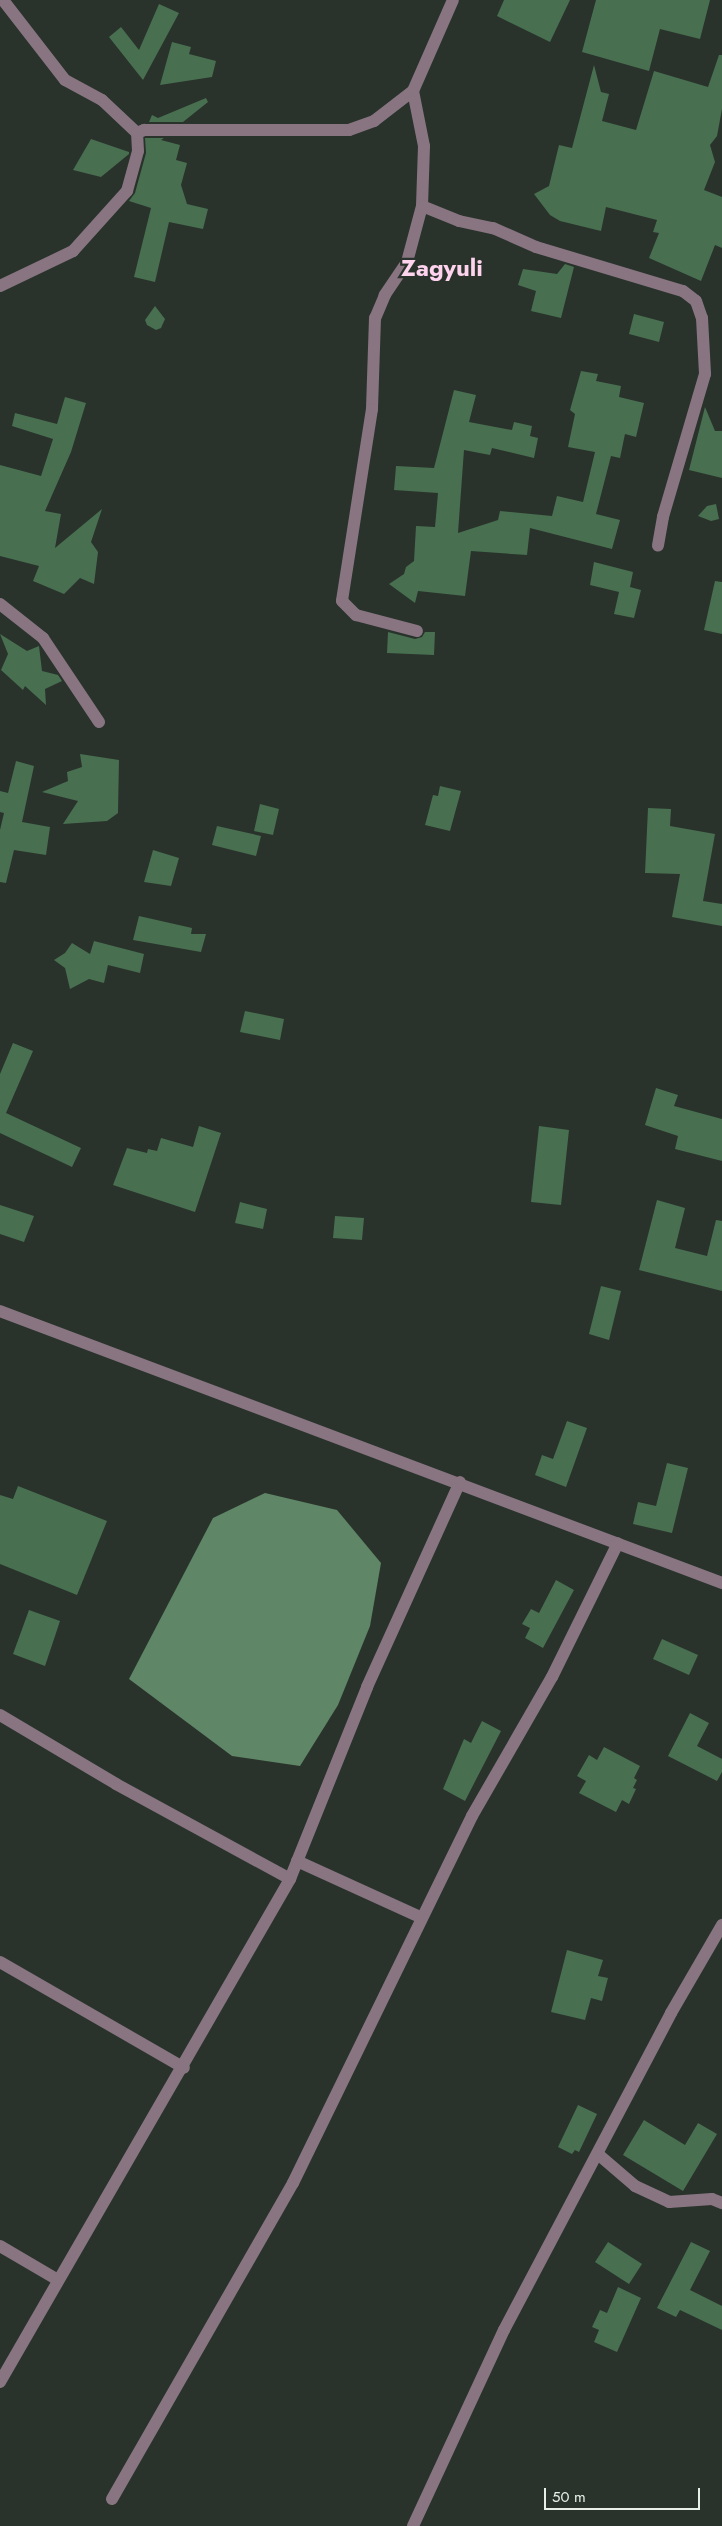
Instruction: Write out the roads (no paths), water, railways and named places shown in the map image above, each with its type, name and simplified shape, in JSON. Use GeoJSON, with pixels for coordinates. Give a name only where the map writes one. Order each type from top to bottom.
{"type":"FeatureCollection","features":[{"type":"Feature","properties":{"kind":"street"},"geometry":{"type":"LineString","coordinates":[[0,286],[73,251],[127,191],[138,151],[137,133],[102,100],[65,80],[3,0]]}},
{"type":"Feature","properties":{"kind":"street"},"geometry":{"type":"LineString","coordinates":[[137,133],[144,130],[349,130],[374,121],[414,91],[453,0]]}},
{"type":"Feature","properties":{"kind":"street"},"geometry":{"type":"LineString","coordinates":[[414,91],[424,139],[422,206],[407,262],[385,296],[375,318],[372,409],[342,601],[356,615],[417,631]]}},
{"type":"Feature","properties":{"kind":"street"},"geometry":{"type":"LineString","coordinates":[[422,206],[459,221],[493,228],[536,246],[683,291],[696,301],[702,318],[705,374],[663,517],[658,546]]}},
{"type":"Feature","properties":{"kind":"street"},"geometry":{"type":"LineString","coordinates":[[0,604],[43,638],[99,722]]}},
{"type":"Feature","properties":{"kind":"street"},"geometry":{"type":"LineString","coordinates":[[0,1311],[460,1482],[722,1583]]}},
{"type":"Feature","properties":{"kind":"street"},"geometry":{"type":"LineString","coordinates":[[0,2382],[58,2280],[184,2068],[290,1879],[367,1687],[460,1482]]}},
{"type":"Feature","properties":{"kind":"street"},"geometry":{"type":"LineString","coordinates":[[112,2499],[293,2183],[472,1816],[552,1677],[618,1543]]}},
{"type":"Feature","properties":{"kind":"street"},"geometry":{"type":"LineString","coordinates":[[0,1715],[116,1784],[290,1879]]}},
{"type":"Feature","properties":{"kind":"street"},"geometry":{"type":"LineString","coordinates":[[297,1861],[422,1918]]}},
{"type":"Feature","properties":{"kind":"street"},"geometry":{"type":"LineString","coordinates":[[413,2526],[504,2330],[599,2155],[671,2013],[722,1925]]}},
{"type":"Feature","properties":{"kind":"street"},"geometry":{"type":"LineString","coordinates":[[0,1962],[184,2068]]}},
{"type":"Feature","properties":{"kind":"street"},"geometry":{"type":"LineString","coordinates":[[599,2155],[635,2186],[670,2202],[712,2199],[722,2203]]}},
{"type":"Feature","properties":{"kind":"street"},"geometry":{"type":"LineString","coordinates":[[0,2246],[58,2280]]}},
{"type":"Feature","properties":{"kind":"district","name":"Zagyuli"},"geometry":{"type":"Point","coordinates":[442,268]}}]}
